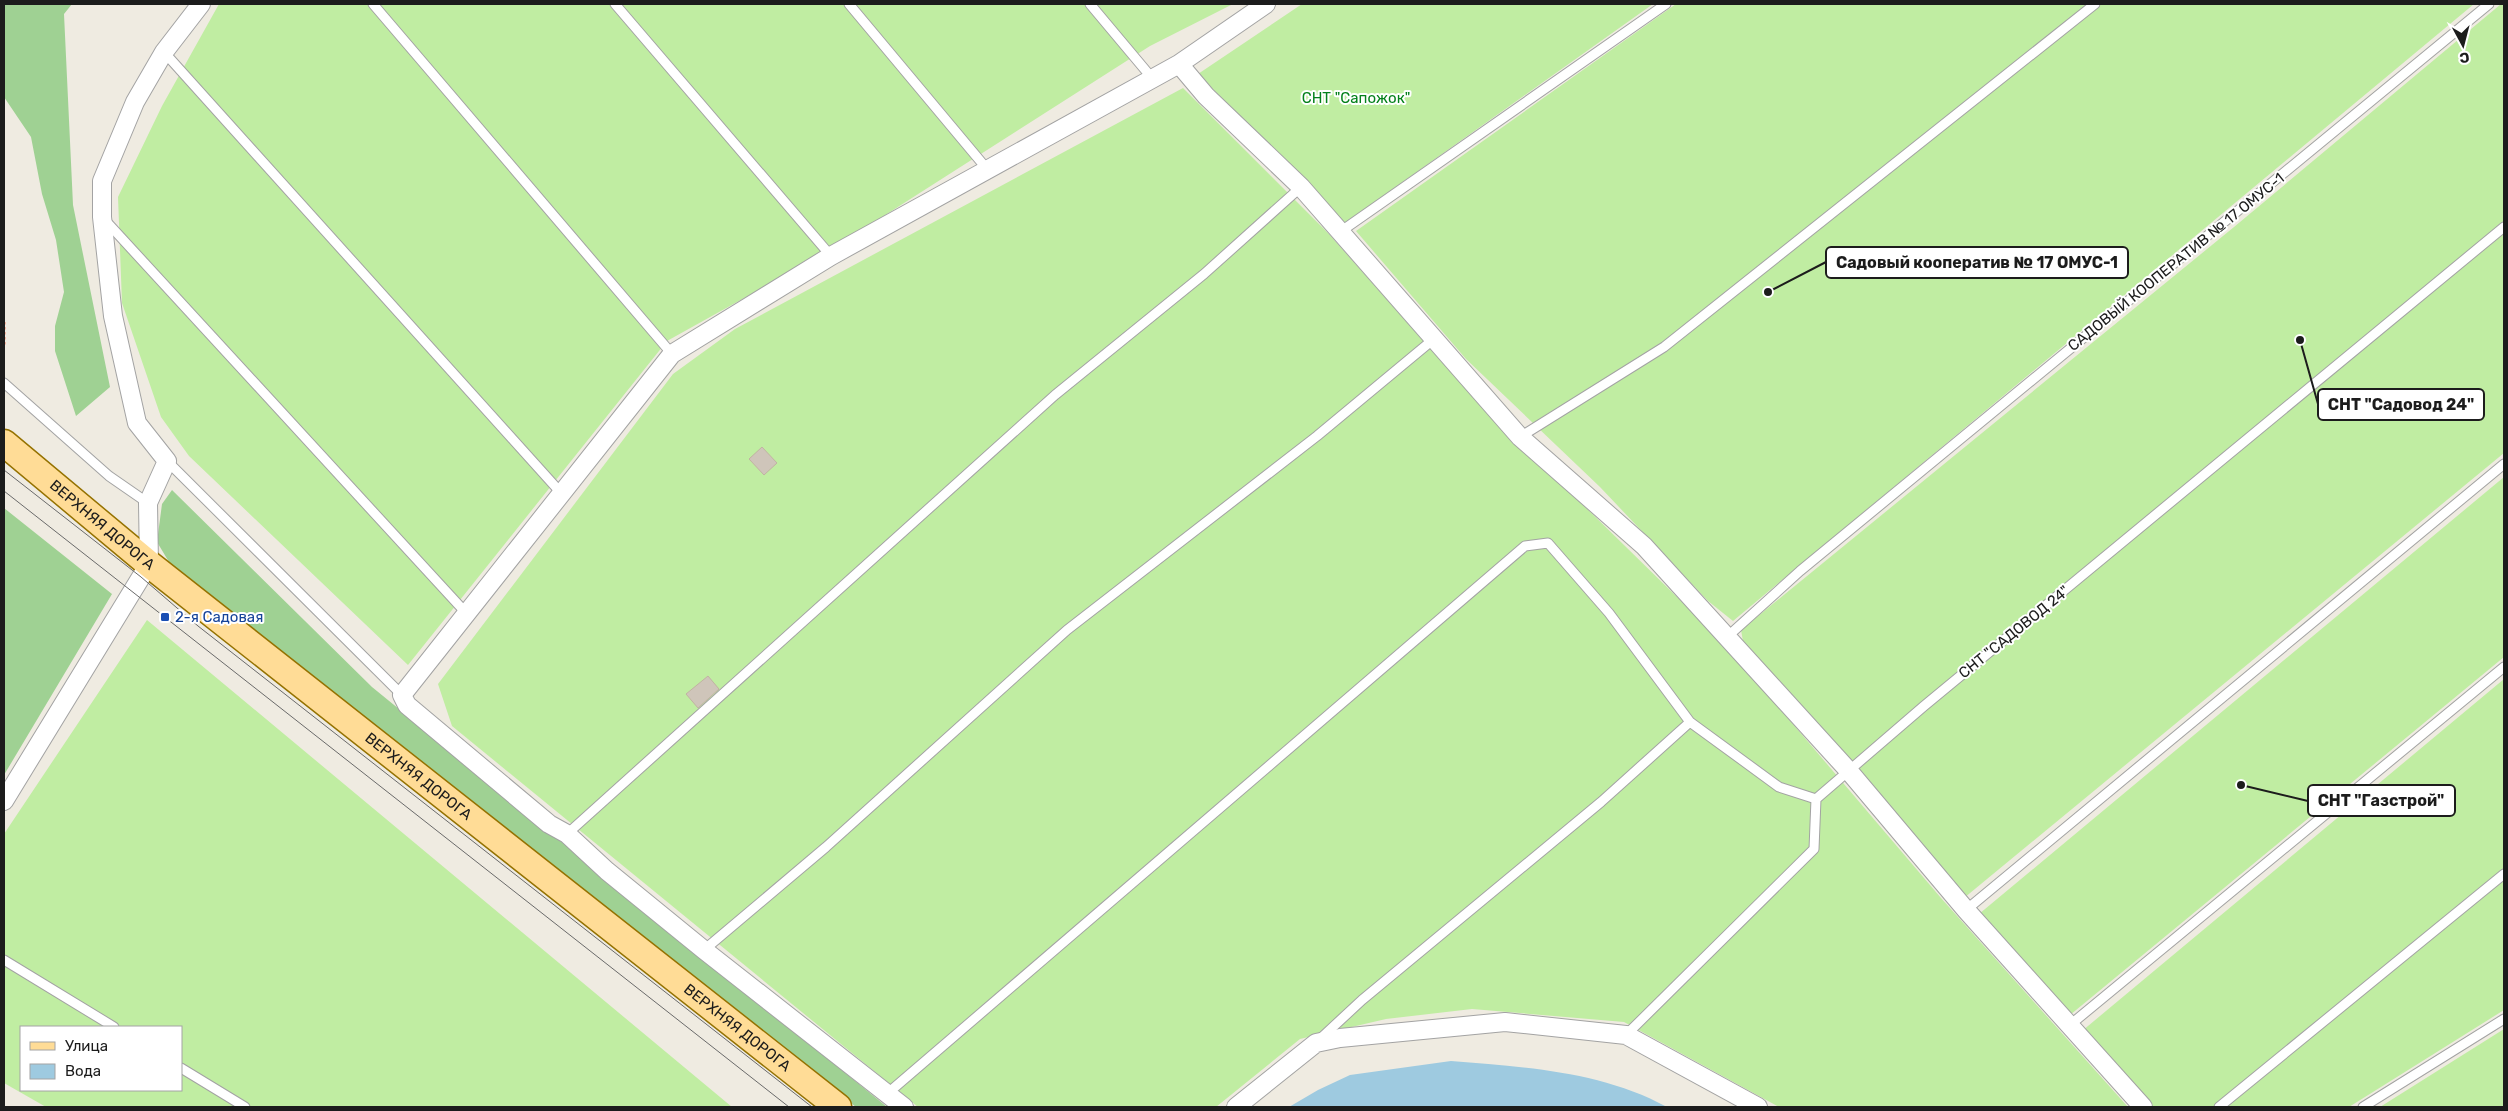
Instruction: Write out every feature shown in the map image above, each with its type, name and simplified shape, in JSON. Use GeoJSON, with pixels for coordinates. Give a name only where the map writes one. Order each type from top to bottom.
{"type":"FeatureCollection","features":[{"type":"Feature","properties":{"kind":"main road","name":"ВЕРХНЯЯ ДОРОГА"},"geometry":{"type":"LineString","coordinates":[[4,443],[149,564],[838,1107]]}},
{"type":"Feature","properties":{"kind":"street"},"geometry":{"type":"LineString","coordinates":[[4,802],[149,564],[148,504],[167,461],[137,423],[113,316],[102,217],[102,181],[135,102],[164,52],[201,4]]}},
{"type":"Feature","properties":{"kind":"street"},"geometry":{"type":"LineString","coordinates":[[904,1107],[888,1093],[864,1078],[704,950],[607,871],[567,834],[550,824],[498,783],[407,706],[402,695],[672,354],[831,256],[1179,64],[1266,4]]}},
{"type":"Feature","properties":{"kind":"street"},"geometry":{"type":"LineString","coordinates":[[1179,64],[1206,96],[1301,187],[1520,437],[1644,546],[1848,770],[1966,910],[2143,1107]]}},
{"type":"Feature","properties":{"kind":"street"},"geometry":{"type":"LineString","coordinates":[[1236,1107],[1316,1043],[1340,1038],[1504,1022],[1626,1035],[1758,1107]]}},
{"type":"Feature","properties":{"kind":"lane"},"geometry":{"type":"LineString","coordinates":[[373,4],[672,354]]}},
{"type":"Feature","properties":{"kind":"lane"},"geometry":{"type":"LineString","coordinates":[[615,4],[831,256]]}},
{"type":"Feature","properties":{"kind":"lane"},"geometry":{"type":"LineString","coordinates":[[849,4],[988,170]]}},
{"type":"Feature","properties":{"kind":"lane"},"geometry":{"type":"LineString","coordinates":[[1090,4],[1152,78]]}},
{"type":"Feature","properties":{"kind":"lane"},"geometry":{"type":"LineString","coordinates":[[1340,232],[1666,4]]}},
{"type":"Feature","properties":{"kind":"lane"},"geometry":{"type":"LineString","coordinates":[[1520,437],[1664,348],[2095,4]]}},
{"type":"Feature","properties":{"kind":"lane","name":"САДОВЫЙ КООПЕРАТИВ № 17 ОМУС-1"},"geometry":{"type":"LineString","coordinates":[[1727,637],[1800,571],[2489,4]]}},
{"type":"Feature","properties":{"kind":"lane"},"geometry":{"type":"LineString","coordinates":[[164,52],[562,494]]}},
{"type":"Feature","properties":{"kind":"lane"},"geometry":{"type":"LineString","coordinates":[[567,834],[1048,401],[1204,274],[1301,187]]}},
{"type":"Feature","properties":{"kind":"lane"},"geometry":{"type":"LineString","coordinates":[[102,217],[467,614]]}},
{"type":"Feature","properties":{"kind":"lane","name":"СНТ \"САДОВОД 24\""},"geometry":{"type":"LineString","coordinates":[[1816,799],[1848,770],[2504,227]]}},
{"type":"Feature","properties":{"kind":"lane"},"geometry":{"type":"LineString","coordinates":[[704,950],[826,847],[1067,630],[1317,436],[1435,338]]}},
{"type":"Feature","properties":{"kind":"lane"},"geometry":{"type":"LineString","coordinates":[[4,383],[109,476],[148,504]]}},
{"type":"Feature","properties":{"kind":"lane"},"geometry":{"type":"LineString","coordinates":[[167,461],[402,695]]}},
{"type":"Feature","properties":{"kind":"lane"},"geometry":{"type":"LineString","coordinates":[[1966,910],[2504,464]]}},
{"type":"Feature","properties":{"kind":"lane"},"geometry":{"type":"LineString","coordinates":[[888,1093],[1525,546],[1548,543],[1609,613],[1690,722],[1779,787],[1816,799],[1814,850],[1626,1035]]}},
{"type":"Feature","properties":{"kind":"lane"},"geometry":{"type":"LineString","coordinates":[[2070,1025],[2504,666]]}},
{"type":"Feature","properties":{"kind":"lane"},"geometry":{"type":"LineString","coordinates":[[1316,1043],[1362,1000],[1601,802],[1690,722]]}},
{"type":"Feature","properties":{"kind":"lane"},"geometry":{"type":"LineString","coordinates":[[2219,1107],[2504,874]]}},
{"type":"Feature","properties":{"kind":"lane"},"geometry":{"type":"LineString","coordinates":[[4,960],[112,1026]]}},
{"type":"Feature","properties":{"kind":"lane"},"geometry":{"type":"LineString","coordinates":[[2363,1107],[2504,1019]]}},
{"type":"Feature","properties":{"kind":"lane"},"geometry":{"type":"LineString","coordinates":[[182,1069],[245,1107]]}},
{"type":"Feature","properties":{"kind":"path"},"geometry":{"type":"LineString","coordinates":[[4,322],[4,347]]}},
{"type":"Feature","properties":{"kind":"green space"},"geometry":{"type":"Polygon","coordinates":[[[4,4],[72,4],[64,14],[73,205],[110,387],[76,416],[55,351],[55,326],[64,292],[56,240],[42,194],[31,137],[4,97],[4,4]]]}},
{"type":"Feature","properties":{"kind":"green space"},"geometry":{"type":"Polygon","coordinates":[[[219,4],[1233,4],[1150,46],[832,249],[667,341],[408,665],[189,456],[161,417],[122,303],[118,197],[162,106],[219,4]]]}},
{"type":"Feature","properties":{"kind":"green space","name":"СНТ \"Сапожок\""},"geometry":{"type":"Polygon","coordinates":[[[1302,4],[1653,4],[1345,223],[1198,74],[1302,4]]]}},
{"type":"Feature","properties":{"kind":"green space"},"geometry":{"type":"Polygon","coordinates":[[[1676,4],[2474,4],[1733,621],[1708,601],[1600,487],[1466,359],[1356,231],[1676,4]]]}},
{"type":"Feature","properties":{"kind":"green space"},"geometry":{"type":"Polygon","coordinates":[[[2501,4],[2504,4],[2504,453],[1964,898],[1744,647],[1741,630],[2234,227],[2501,4]]]}},
{"type":"Feature","properties":{"kind":"green space"},"geometry":{"type":"Polygon","coordinates":[[[1183,88],[1328,233],[1499,426],[1574,496],[1724,643],[1941,898],[2128,1107],[1779,1107],[1624,1022],[1472,1009],[1386,1019],[1300,1039],[1216,1107],[918,1107],[452,726],[438,684],[673,374],[735,329],[1183,88]]]}},
{"type":"Feature","properties":{"kind":"green space"},"geometry":{"type":"Polygon","coordinates":[[[2504,477],[2504,657],[2070,1015],[1979,914],[2504,477]]]}},
{"type":"Feature","properties":{"kind":"green space"},"geometry":{"type":"Polygon","coordinates":[[[172,490],[372,687],[887,1107],[856,1107],[169,562],[157,542],[162,504],[172,490]]]}},
{"type":"Feature","properties":{"kind":"green space"},"geometry":{"type":"Polygon","coordinates":[[[4,508],[112,594],[4,775],[4,508]]]}},
{"type":"Feature","properties":{"kind":"green space"},"geometry":{"type":"Polygon","coordinates":[[[147,620],[732,1107],[46,1107],[4,1083],[4,834],[147,620]]]}},
{"type":"Feature","properties":{"kind":"green space"},"geometry":{"type":"Polygon","coordinates":[[[2504,679],[2504,1010],[2349,1107],[2149,1107],[2082,1031],[2504,679]]]}},
{"type":"Feature","properties":{"kind":"green space"},"geometry":{"type":"Polygon","coordinates":[[[2504,1029],[2504,1107],[2380,1107],[2504,1029]]]}},
{"type":"Feature","properties":{"kind":"water"},"geometry":{"type":"Polygon","coordinates":[[[1451,1061],[1534,1069],[1589,1078],[1616,1085],[1667,1107],[1289,1107],[1318,1090],[1350,1075],[1451,1061]]]}},
{"type":"Feature","properties":{"kind":"building"},"geometry":{"type":"Polygon","coordinates":[[[762,447],[777,463],[764,475],[749,459],[762,447]]]}},
{"type":"Feature","properties":{"kind":"building"},"geometry":{"type":"Polygon","coordinates":[[[708,676],[719,689],[698,708],[686,694],[708,676]]]}},
{"type":"Feature","properties":{"kind":"tram line"},"geometry":{"type":"LineString","coordinates":[[4,470],[141,577],[198,626],[812,1107]]}},
{"type":"Feature","properties":{"kind":"tram line"},"geometry":{"type":"LineString","coordinates":[[4,491],[789,1107]]}},
{"type":"Feature","properties":{"kind":"place","name":"Садовый кооператив № 17 ОМУС-1"},"geometry":{"type":"Point","coordinates":[1768,292]}},
{"type":"Feature","properties":{"kind":"place","name":"СНТ \"Садовод 24\""},"geometry":{"type":"Point","coordinates":[2300,340]}},
{"type":"Feature","properties":{"kind":"place","name":"2-я Садовая"},"geometry":{"type":"Point","coordinates":[165,617]}},
{"type":"Feature","properties":{"kind":"place","name":"СНТ \"Газстрой\""},"geometry":{"type":"Point","coordinates":[2241,785]}}]}
